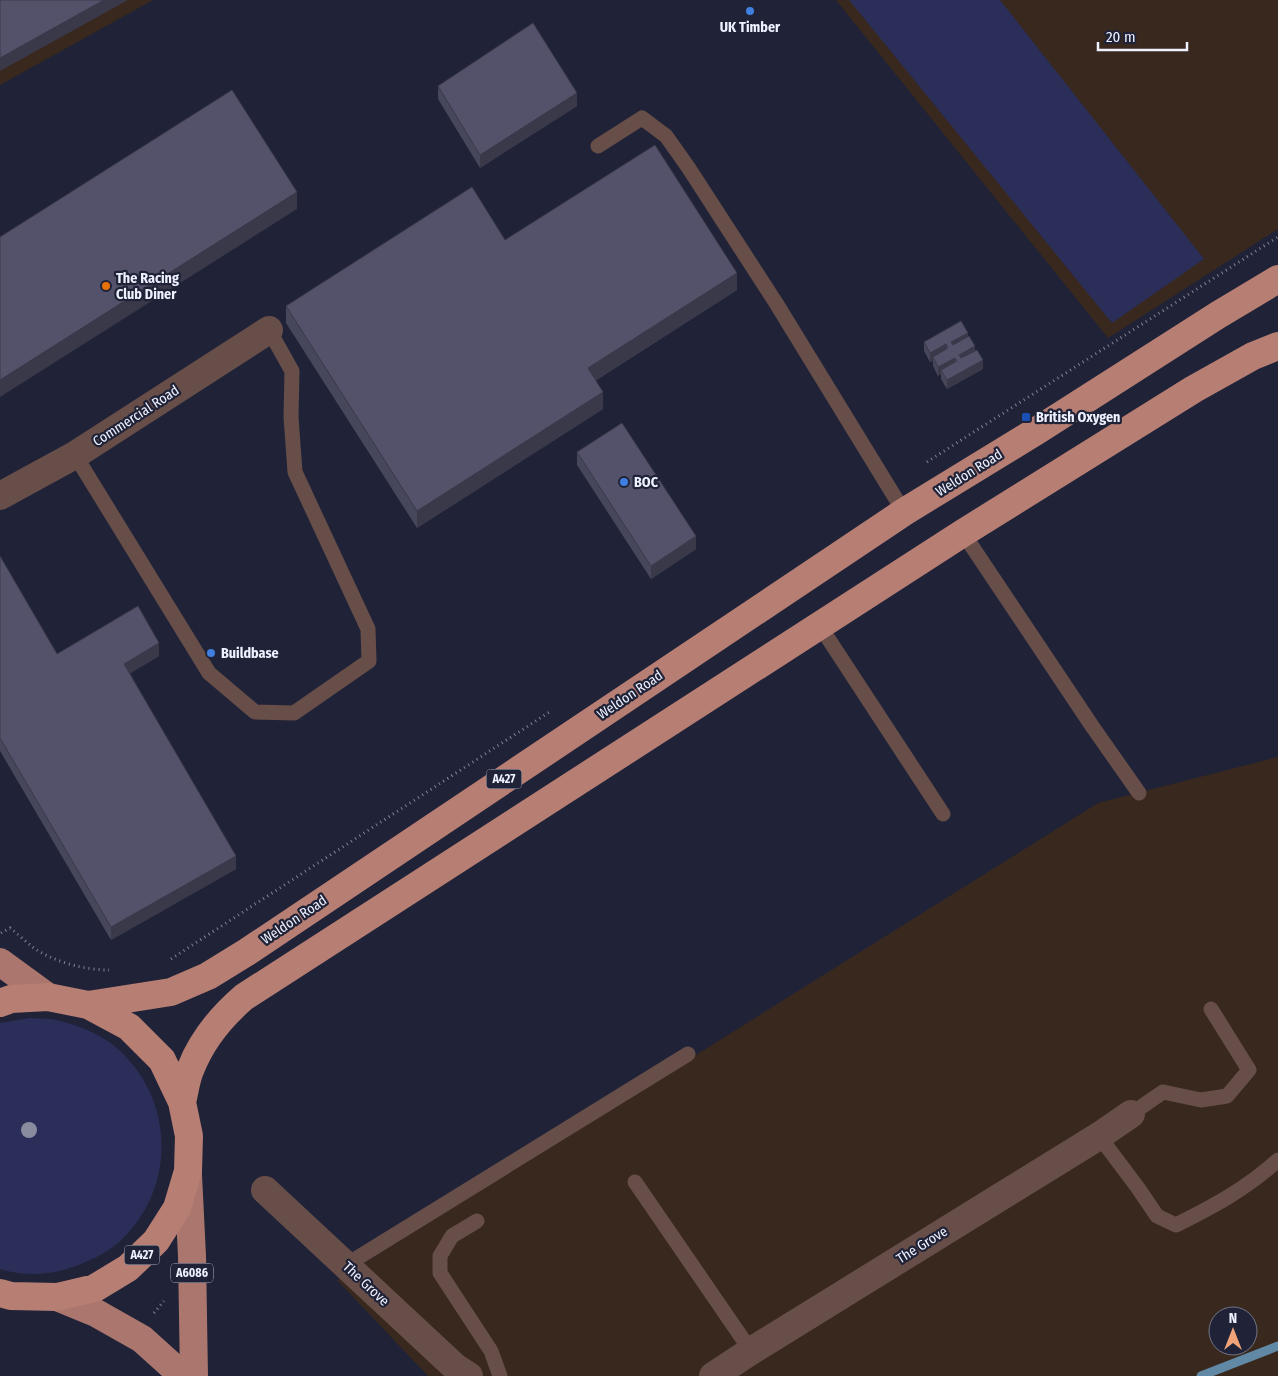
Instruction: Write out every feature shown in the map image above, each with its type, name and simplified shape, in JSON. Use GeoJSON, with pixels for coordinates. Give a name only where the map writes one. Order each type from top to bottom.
{"type":"FeatureCollection","features":[{"type":"Feature","properties":{"kind":"highway","name":"Weldon Road"},"geometry":{"type":"LineString","coordinates":[[88,1005],[170,992],[208,976],[904,512],[1278,279]]}},
{"type":"Feature","properties":{"kind":"highway","name":"A427"},"geometry":{"type":"LineString","coordinates":[[182,1102],[190,1069],[201,1047],[232,1007],[244,997],[963,533],[1194,389],[1253,356],[1278,346]]}},
{"type":"Feature","properties":{"kind":"highway","name":"A427"},"geometry":{"type":"LineString","coordinates":[[0,1003],[11,999],[48,997],[88,1005],[129,1027],[162,1060],[182,1102],[189,1136],[188,1171],[176,1208],[156,1242],[128,1268],[94,1288],[57,1297],[4,1295]]}},
{"type":"Feature","properties":{"kind":"main road"},"geometry":{"type":"LineString","coordinates":[[0,962],[48,997]]}},
{"type":"Feature","properties":{"kind":"main road","name":"A6086"},"geometry":{"type":"LineString","coordinates":[[188,1171],[192,1256],[194,1376]]}},
{"type":"Feature","properties":{"kind":"main road"},"geometry":{"type":"LineString","coordinates":[[57,1297],[96,1313],[142,1339],[183,1376]]}},
{"type":"Feature","properties":{"kind":"street","name":"Commercial Road"},"geometry":{"type":"LineString","coordinates":[[0,496],[75,455],[269,330]]}},
{"type":"Feature","properties":{"kind":"street","name":"The Grove"},"geometry":{"type":"LineString","coordinates":[[713,1376],[1099,1136],[1131,1114]]}},
{"type":"Feature","properties":{"kind":"street","name":"The Grove"},"geometry":{"type":"LineString","coordinates":[[265,1190],[456,1367],[469,1376]]}},
{"type":"Feature","properties":{"kind":"lane"},"geometry":{"type":"LineString","coordinates":[[598,146],[642,118],[666,136],[776,303],[904,512]]}},
{"type":"Feature","properties":{"kind":"lane"},"geometry":{"type":"LineString","coordinates":[[75,455],[209,673],[255,712],[294,713],[369,661],[368,629],[295,472],[291,417],[292,371],[269,330]]}},
{"type":"Feature","properties":{"kind":"lane"},"geometry":{"type":"LineString","coordinates":[[963,533],[1139,793]]}},
{"type":"Feature","properties":{"kind":"lane"},"geometry":{"type":"LineString","coordinates":[[820,626],[943,814]]}},
{"type":"Feature","properties":{"kind":"lane"},"geometry":{"type":"LineString","coordinates":[[1131,1114],[1163,1092],[1201,1100],[1227,1096],[1249,1070],[1211,1009]]}},
{"type":"Feature","properties":{"kind":"lane"},"geometry":{"type":"LineString","coordinates":[[346,1265],[688,1054]]}},
{"type":"Feature","properties":{"kind":"lane"},"geometry":{"type":"LineString","coordinates":[[1099,1136],[1157,1216],[1176,1225],[1211,1208],[1240,1190],[1278,1160]]}},
{"type":"Feature","properties":{"kind":"lane"},"geometry":{"type":"LineString","coordinates":[[635,1182],[751,1351]]}},
{"type":"Feature","properties":{"kind":"lane"},"geometry":{"type":"LineString","coordinates":[[477,1221],[452,1236],[440,1256],[440,1273],[491,1351],[500,1376]]}},
{"type":"Feature","properties":{"kind":"path"},"geometry":{"type":"LineString","coordinates":[[924,464],[1278,237]]}},
{"type":"Feature","properties":{"kind":"path"},"geometry":{"type":"LineString","coordinates":[[167,961],[551,711]]}},
{"type":"Feature","properties":{"kind":"path"},"geometry":{"type":"LineString","coordinates":[[0,933],[10,928],[36,949],[83,969],[117,970]]}},
{"type":"Feature","properties":{"kind":"shaded area"},"geometry":{"type":"Polygon","coordinates":[[[0,0],[153,0],[0,85],[0,0]]]}},
{"type":"Feature","properties":{"kind":"shaded area"},"geometry":{"type":"Polygon","coordinates":[[[836,0],[1278,0],[1278,229],[1108,338],[836,0]]]}},
{"type":"Feature","properties":{"kind":"shaded area"},"geometry":{"type":"Polygon","coordinates":[[[849,0],[1000,0],[1204,259],[1112,323],[849,0]]]}},
{"type":"Feature","properties":{"kind":"shaded area"},"geometry":{"type":"Polygon","coordinates":[[[1278,757],[1278,1376],[428,1376],[337,1280],[1098,803],[1278,757]]]}},
{"type":"Feature","properties":{"kind":"shaded area"},"geometry":{"type":"Polygon","coordinates":[[[30,1018],[53,1019],[74,1025],[94,1033],[112,1044],[133,1065],[148,1089],[158,1115],[162,1142],[159,1170],[151,1196],[138,1221],[118,1243],[104,1253],[83,1263],[59,1271],[39,1274],[10,1272],[0,1269],[0,1023],[30,1018]]]}},
{"type":"Feature","properties":{"kind":"building"},"geometry":{"type":"Polygon","coordinates":[[[0,0],[104,0],[0,58],[0,0]]]}},
{"type":"Feature","properties":{"kind":"building"},"geometry":{"type":"Polygon","coordinates":[[[533,23],[577,93],[480,155],[438,86],[533,23]]]}},
{"type":"Feature","properties":{"kind":"building"},"geometry":{"type":"Polygon","coordinates":[[[232,90],[297,192],[0,380],[0,237],[232,90]]]}},
{"type":"Feature","properties":{"kind":"building"},"geometry":{"type":"Polygon","coordinates":[[[655,145],[737,273],[588,368],[603,392],[417,511],[286,306],[472,187],[505,240],[655,145]]]}},
{"type":"Feature","properties":{"kind":"building"},"geometry":{"type":"Polygon","coordinates":[[[961,321],[968,333],[951,342],[953,345],[969,336],[975,346],[959,355],[961,358],[977,350],[983,360],[947,380],[941,370],[957,361],[955,358],[938,367],[933,357],[948,348],[946,344],[930,353],[924,342],[961,321]]]}},
{"type":"Feature","properties":{"kind":"building"},"geometry":{"type":"Polygon","coordinates":[[[622,423],[696,536],[651,566],[577,452],[622,423]]]}},
{"type":"Feature","properties":{"kind":"building"},"geometry":{"type":"Polygon","coordinates":[[[0,556],[57,654],[138,606],[159,643],[124,664],[236,856],[111,927],[0,738],[0,556]]]}},
{"type":"Feature","properties":{"kind":"waterway"},"geometry":{"type":"LineString","coordinates":[[1201,1376],[1278,1346]]}},
{"type":"Feature","properties":{"kind":"place","name":"UK Timber"},"geometry":{"type":"Point","coordinates":[750,11]}},
{"type":"Feature","properties":{"kind":"place","name":"The Racing Club Diner"},"geometry":{"type":"Point","coordinates":[106,286]}},
{"type":"Feature","properties":{"kind":"place","name":"British Oxygen"},"geometry":{"type":"Point","coordinates":[1026,417]}},
{"type":"Feature","properties":{"kind":"place","name":"BOC"},"geometry":{"type":"Point","coordinates":[624,482]}},
{"type":"Feature","properties":{"kind":"place","name":"Buildbase"},"geometry":{"type":"Point","coordinates":[211,653]}}]}
